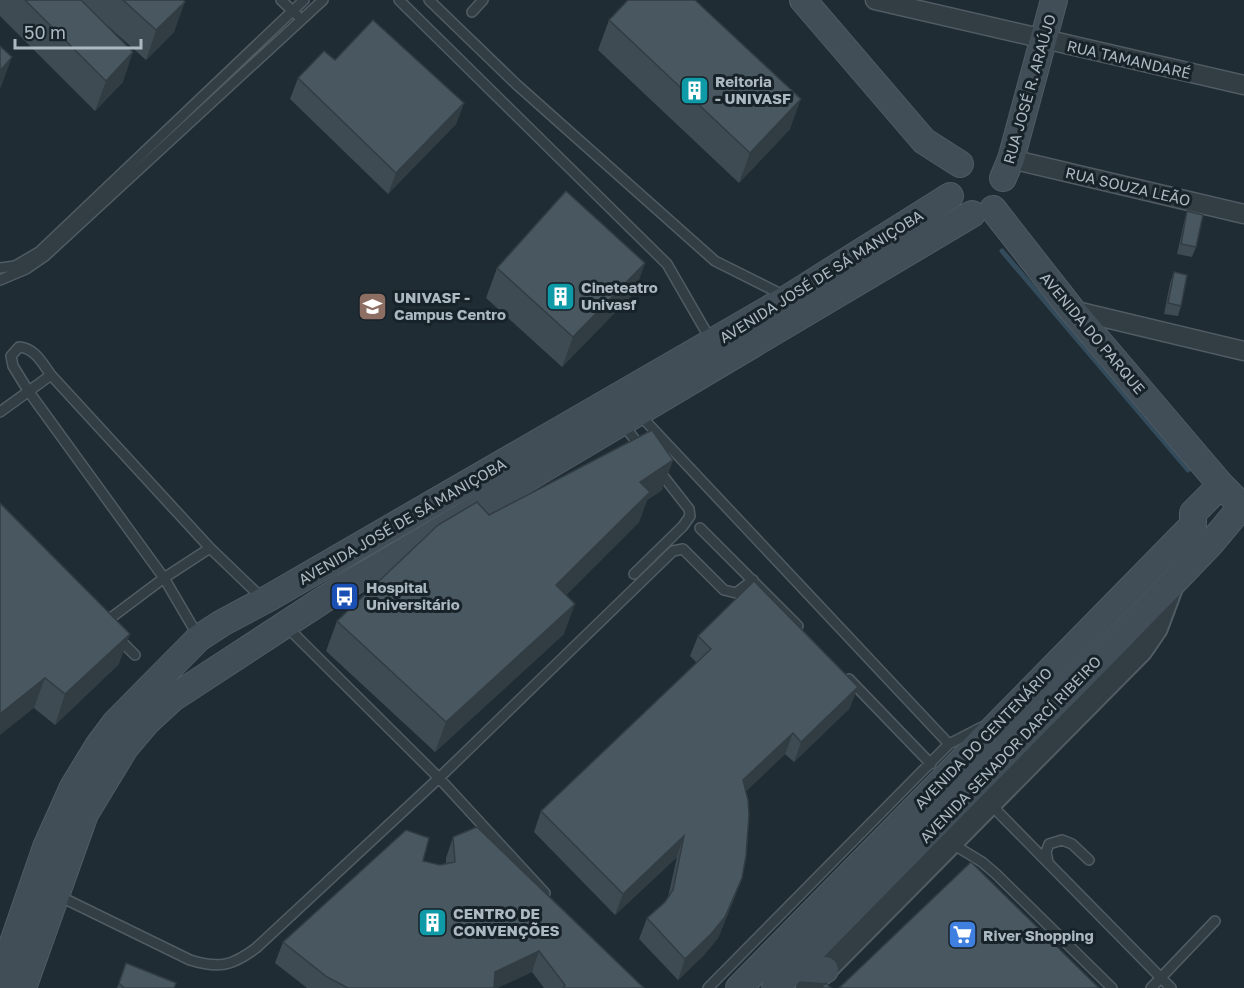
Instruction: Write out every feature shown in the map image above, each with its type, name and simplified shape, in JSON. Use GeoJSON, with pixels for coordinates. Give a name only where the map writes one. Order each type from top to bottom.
{"type":"FeatureCollection","features":[{"type":"Feature","properties":{"kind":"main road"},"geometry":{"type":"LineString","coordinates":[[803,0],[924,141],[988,164],[1003,195],[983,212],[958,208],[950,196],[949,179],[988,164]]}},
{"type":"Feature","properties":{"kind":"main road","name":"RUA JOSÉ R. ARAÚJO"},"geometry":{"type":"LineString","coordinates":[[988,164],[1044,39],[1054,0]]}},
{"type":"Feature","properties":{"kind":"main road","name":"AVENIDA JOSÉ DE SÁ MANIÇOBA"},"geometry":{"type":"LineString","coordinates":[[0,980],[46,847],[73,787],[116,722],[199,638],[788,298],[950,196]]}},
{"type":"Feature","properties":{"kind":"main road","name":"AVENIDA JOSÉ DE SÁ MANIÇOBA"},"geometry":{"type":"LineString","coordinates":[[23,988],[85,814],[125,748],[147,722],[173,698],[326,598],[629,417],[983,212]]}},
{"type":"Feature","properties":{"kind":"main road","name":"AVENIDA DO PARQUE"},"geometry":{"type":"LineString","coordinates":[[983,212],[1072,310],[1195,455],[1238,497]]}},
{"type":"Feature","properties":{"kind":"main road"},"geometry":{"type":"LineString","coordinates":[[1195,455],[1202,470],[1203,483],[1193,519],[1212,542]]}},
{"type":"Feature","properties":{"kind":"main road","name":"AVENIDA DO CENTENÁRIO"},"geometry":{"type":"LineString","coordinates":[[739,988],[1193,519],[1238,497]]}},
{"type":"Feature","properties":{"kind":"main road","name":"AVENIDA SENADOR DARCÍ RIBEIRO"},"geometry":{"type":"LineString","coordinates":[[775,988],[801,978],[1212,542],[1238,497]]}},
{"type":"Feature","properties":{"kind":"main road"},"geometry":{"type":"LineString","coordinates":[[264,600],[285,626]]}},
{"type":"Feature","properties":{"kind":"main road"},"geometry":{"type":"LineString","coordinates":[[199,638],[221,667]]}},
{"type":"Feature","properties":{"kind":"main road"},"geometry":{"type":"LineString","coordinates":[[801,978],[825,970]]}},
{"type":"Feature","properties":{"kind":"street","name":"RUA TAMANDARÉ"},"geometry":{"type":"LineString","coordinates":[[875,0],[1244,85]]}},
{"type":"Feature","properties":{"kind":"street","name":"RUA SOUZA LEÃO"},"geometry":{"type":"LineString","coordinates":[[988,164],[1244,214]]}},
{"type":"Feature","properties":{"kind":"street"},"geometry":{"type":"LineString","coordinates":[[1072,310],[1244,351]]}},
{"type":"Feature","properties":{"kind":"street"},"geometry":{"type":"LineString","coordinates":[[825,970],[1141,650],[1156,628],[1173,583]]}},
{"type":"Feature","properties":{"kind":"lane"},"geometry":{"type":"LineString","coordinates":[[281,0],[301,20]]}},
{"type":"Feature","properties":{"kind":"lane"},"geometry":{"type":"LineString","coordinates":[[0,268],[15,266],[39,252],[304,0]]}},
{"type":"Feature","properties":{"kind":"lane"},"geometry":{"type":"LineString","coordinates":[[0,280],[26,269],[45,256],[323,0]]}},
{"type":"Feature","properties":{"kind":"lane"},"geometry":{"type":"LineString","coordinates":[[399,0],[668,264],[712,342]]}},
{"type":"Feature","properties":{"kind":"lane"},"geometry":{"type":"LineString","coordinates":[[429,0],[516,84],[715,261],[788,298]]}},
{"type":"Feature","properties":{"kind":"lane"},"geometry":{"type":"LineString","coordinates":[[472,12],[483,0]]}},
{"type":"Feature","properties":{"kind":"lane"},"geometry":{"type":"LineString","coordinates":[[199,638],[164,578],[29,392],[13,366],[11,356],[19,347],[29,349],[35,354],[51,375],[210,548],[264,600]]}},
{"type":"Feature","properties":{"kind":"lane"},"geometry":{"type":"LineString","coordinates":[[0,412],[51,375]]}},
{"type":"Feature","properties":{"kind":"lane"},"geometry":{"type":"LineString","coordinates":[[629,417],[649,458]]}},
{"type":"Feature","properties":{"kind":"lane"},"geometry":{"type":"LineString","coordinates":[[629,417],[949,744]]}},
{"type":"Feature","properties":{"kind":"lane"},"geometry":{"type":"LineString","coordinates":[[634,574],[683,526],[690,516],[689,509],[656,467]]}},
{"type":"Feature","properties":{"kind":"lane"},"geometry":{"type":"LineString","coordinates":[[700,528],[801,630]]}},
{"type":"Feature","properties":{"kind":"lane"},"geometry":{"type":"LineString","coordinates":[[103,624],[164,578],[210,548]]}},
{"type":"Feature","properties":{"kind":"lane"},"geometry":{"type":"LineString","coordinates":[[56,894],[190,960],[207,965],[223,965],[240,960],[256,948],[439,778],[673,551],[683,549],[724,590],[730,593],[736,593],[753,580]]}},
{"type":"Feature","properties":{"kind":"lane"},"geometry":{"type":"LineString","coordinates":[[95,616],[135,655]]}},
{"type":"Feature","properties":{"kind":"lane"},"geometry":{"type":"LineString","coordinates":[[285,626],[439,778],[555,905]]}},
{"type":"Feature","properties":{"kind":"lane"},"geometry":{"type":"LineString","coordinates":[[842,672],[931,764]]}},
{"type":"Feature","properties":{"kind":"lane"},"geometry":{"type":"LineString","coordinates":[[708,988],[949,744],[1001,719]]}},
{"type":"Feature","properties":{"kind":"lane"},"geometry":{"type":"LineString","coordinates":[[994,798],[998,812],[1171,988]]}},
{"type":"Feature","properties":{"kind":"lane"},"geometry":{"type":"LineString","coordinates":[[1049,865],[1046,852],[1049,844],[1058,840],[1072,844],[1089,860]]}},
{"type":"Feature","properties":{"kind":"lane"},"geometry":{"type":"LineString","coordinates":[[951,843],[986,865],[1112,988]]}},
{"type":"Feature","properties":{"kind":"lane"},"geometry":{"type":"LineString","coordinates":[[1151,988],[1215,921]]}},
{"type":"Feature","properties":{"kind":"building"},"geometry":{"type":"Polygon","coordinates":[[[25,0],[81,0],[133,52],[106,81],[25,0]]]}},
{"type":"Feature","properties":{"kind":"building"},"geometry":{"type":"Polygon","coordinates":[[[123,0],[183,0],[185,2],[156,30],[123,0]]]}},
{"type":"Feature","properties":{"kind":"building"},"geometry":{"type":"Polygon","coordinates":[[[628,0],[695,0],[801,99],[750,153],[609,20],[628,0]]]}},
{"type":"Feature","properties":{"kind":"building"},"geometry":{"type":"Polygon","coordinates":[[[373,20],[464,103],[396,173],[298,78],[324,51],[335,60],[373,20]]]}},
{"type":"Feature","properties":{"kind":"building"},"geometry":{"type":"Polygon","coordinates":[[[0,46],[12,57],[0,71],[0,46]]]}},
{"type":"Feature","properties":{"kind":"building","name":"Cineteatro Univasf"},"geometry":{"type":"Polygon","coordinates":[[[566,191],[645,263],[573,337],[497,268],[566,191]]]}},
{"type":"Feature","properties":{"kind":"building"},"geometry":{"type":"Polygon","coordinates":[[[1187,211],[1203,215],[1196,247],[1181,244],[1187,211]]]}},
{"type":"Feature","properties":{"kind":"building"},"geometry":{"type":"Polygon","coordinates":[[[1174,272],[1187,275],[1181,306],[1168,303],[1174,272]]]}},
{"type":"Feature","properties":{"kind":"building"},"geometry":{"type":"Polygon","coordinates":[[[652,430],[673,460],[640,482],[650,492],[556,585],[575,604],[446,722],[337,621],[438,525],[477,502],[489,515],[652,430]]]}},
{"type":"Feature","properties":{"kind":"building"},"geometry":{"type":"Polygon","coordinates":[[[0,503],[130,634],[65,694],[45,678],[0,714],[0,503]]]}},
{"type":"Feature","properties":{"kind":"building"},"geometry":{"type":"Polygon","coordinates":[[[754,581],[858,687],[801,742],[793,733],[743,780],[749,815],[742,878],[725,917],[685,959],[647,918],[665,902],[673,890],[684,836],[623,894],[541,811],[711,649],[698,636],[754,581]]]}},
{"type":"Feature","properties":{"kind":"building","name":"CENTRO DE CONVENÇÕES"},"geometry":{"type":"Polygon","coordinates":[[[477,827],[644,988],[563,988],[565,985],[539,951],[495,972],[494,988],[348,988],[327,977],[283,942],[406,830],[429,838],[423,861],[440,865],[455,862],[453,837],[477,827]]]}},
{"type":"Feature","properties":{"kind":"building","name":"River Shopping"},"geometry":{"type":"Polygon","coordinates":[[[971,862],[1099,988],[839,988],[971,862]]]}},
{"type":"Feature","properties":{"kind":"building"},"geometry":{"type":"Polygon","coordinates":[[[126,963],[176,983],[174,988],[124,988],[119,983],[126,963]]]}},
{"type":"Feature","properties":{"kind":"building"},"geometry":{"type":"Polygon","coordinates":[[[826,983],[831,988],[821,988],[826,983]]]}},
{"type":"Feature","properties":{"kind":"waterway"},"geometry":{"type":"LineString","coordinates":[[1002,251],[1188,470]]}},
{"type":"Feature","properties":{"kind":"place","name":"Reitoria - UNIVASF"},"geometry":{"type":"Point","coordinates":[694,90]}},
{"type":"Feature","properties":{"kind":"place","name":"Cineteatro Univasf"},"geometry":{"type":"Point","coordinates":[560,296]}},
{"type":"Feature","properties":{"kind":"place","name":"UNIVASF - Campus Centro"},"geometry":{"type":"Point","coordinates":[373,306]}},
{"type":"Feature","properties":{"kind":"place","name":"Hospital Universitário"},"geometry":{"type":"Point","coordinates":[345,596]}},
{"type":"Feature","properties":{"kind":"place","name":"CENTRO DE CONVENÇÕES"},"geometry":{"type":"Point","coordinates":[432,922]}},
{"type":"Feature","properties":{"kind":"place","name":"River Shopping"},"geometry":{"type":"Point","coordinates":[962,935]}}]}
